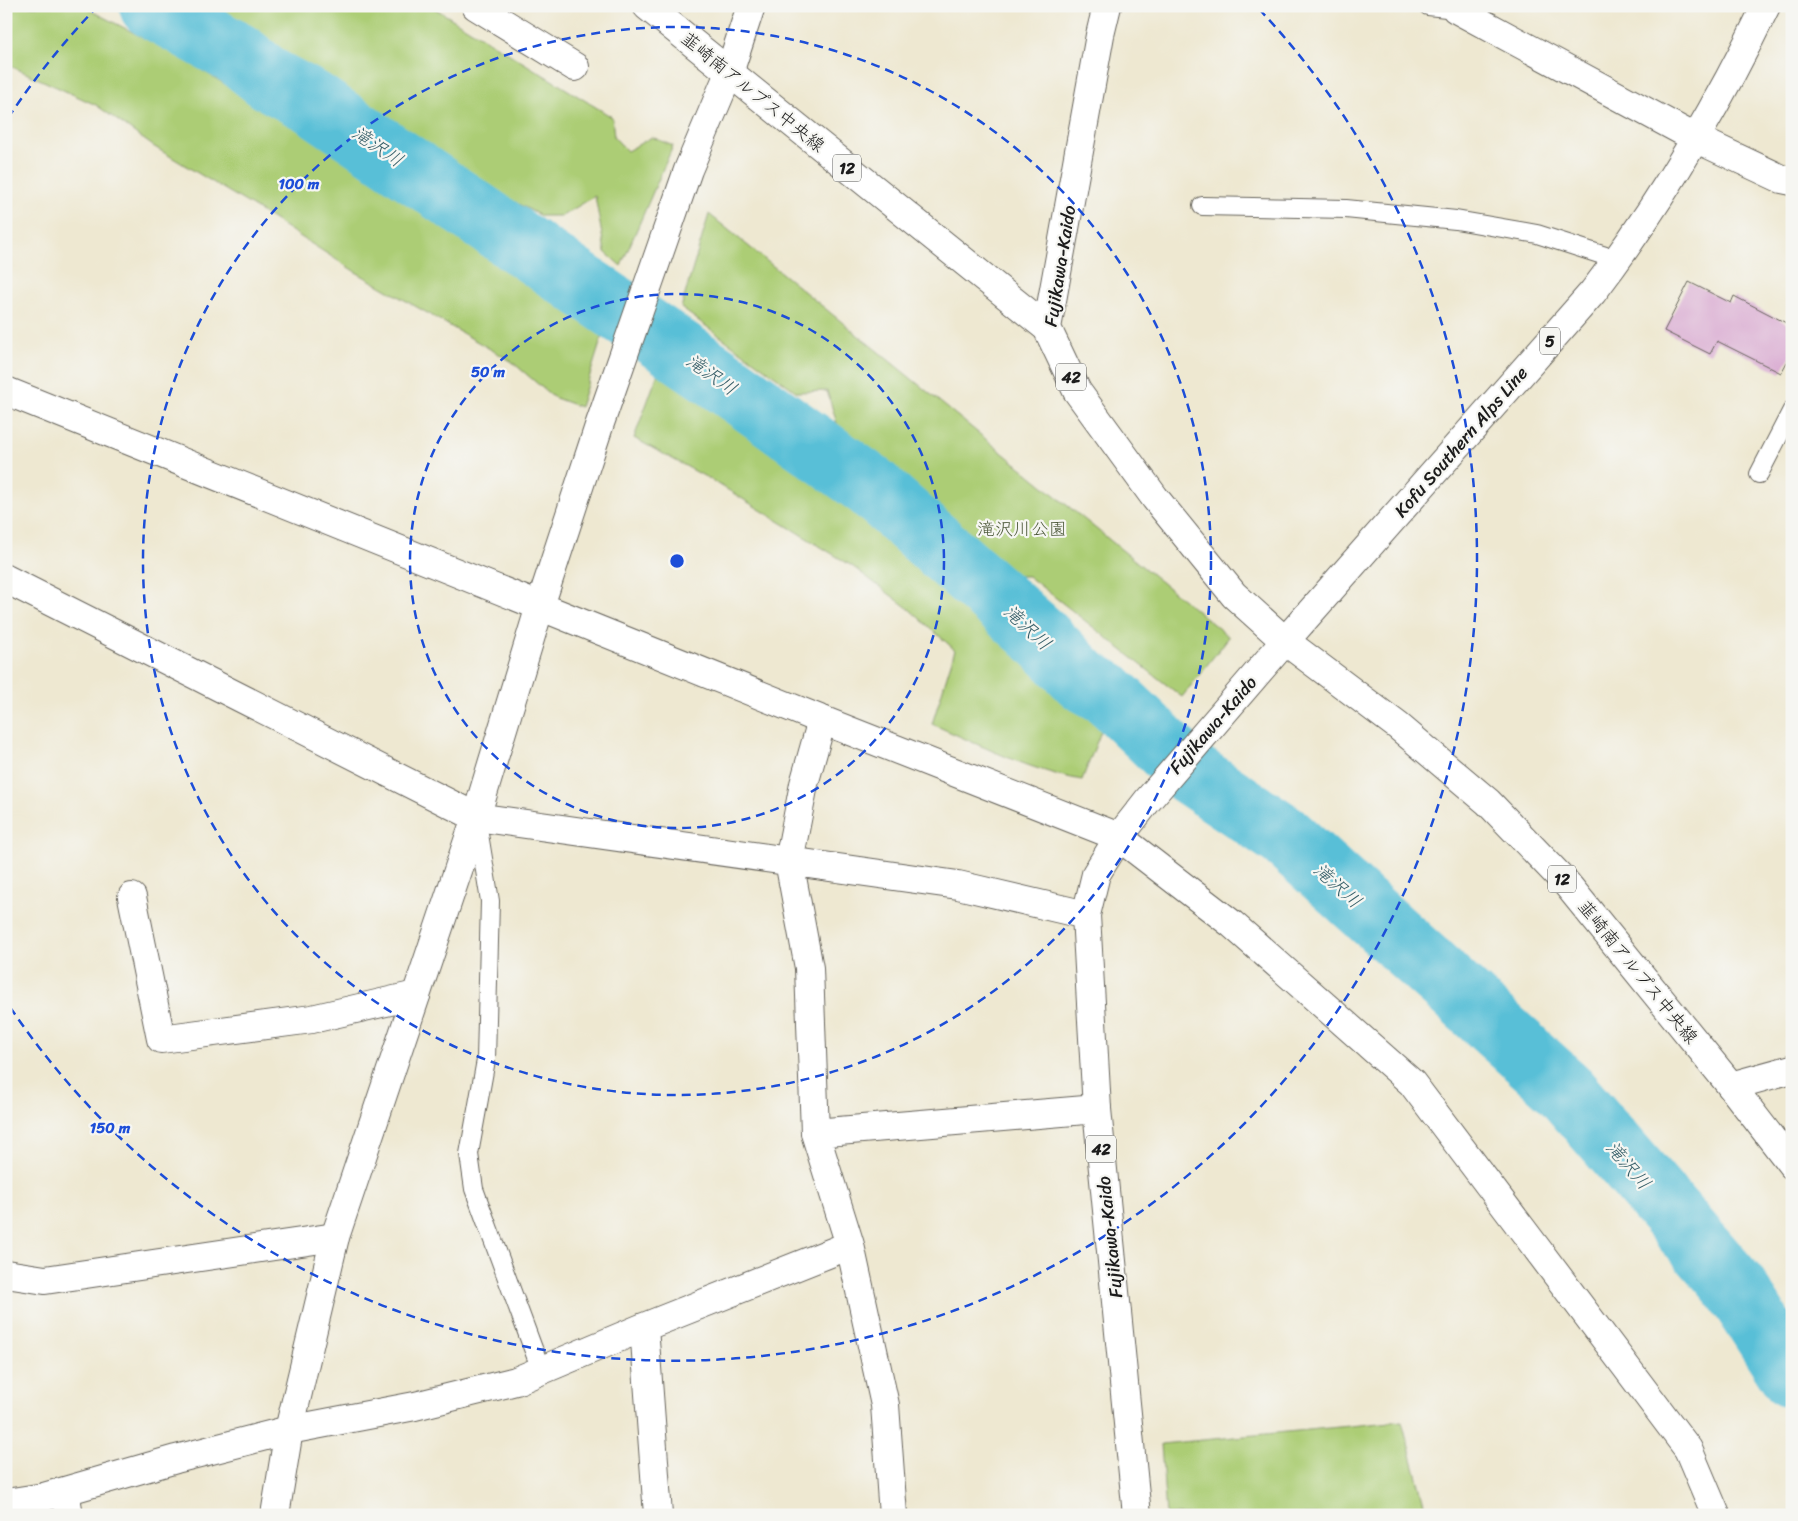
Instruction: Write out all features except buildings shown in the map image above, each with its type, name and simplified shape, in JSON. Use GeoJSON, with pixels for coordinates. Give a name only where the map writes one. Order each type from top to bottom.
{"type":"FeatureCollection","features":[{"type":"Feature","properties":{"kind":"street"},"geometry":{"type":"LineString","coordinates":[[476,6],[575,68]]}},
{"type":"Feature","properties":{"kind":"street","name":"韮崎南アルプス中央線"},"geometry":{"type":"LineString","coordinates":[[647,6],[1047,328]]}},
{"type":"Feature","properties":{"kind":"street","name":"Fujikawa-Kaido"},"geometry":{"type":"LineString","coordinates":[[1107,6],[1100,35],[1047,328],[1077,391],[1155,498],[1234,595],[1285,641],[1118,837],[1096,874],[1086,915],[1097,1109],[1137,1515]]}},
{"type":"Feature","properties":{"kind":"street","name":"Kofu Southern Alps Line"},"geometry":{"type":"LineString","coordinates":[[1285,641],[1593,292],[1618,260],[1697,139],[1747,46],[1766,6]]}},
{"type":"Feature","properties":{"kind":"street"},"geometry":{"type":"LineString","coordinates":[[1456,8],[1697,139],[1782,179],[1792,181]]}},
{"type":"Feature","properties":{"kind":"street"},"geometry":{"type":"LineString","coordinates":[[275,1515],[289,1430],[335,1237],[476,817],[540,606],[599,426],[688,170],[729,73],[745,11]]}},
{"type":"Feature","properties":{"kind":"street"},"geometry":{"type":"LineString","coordinates":[[6,391],[822,720],[1118,837],[1232,924],[1412,1083],[1688,1449],[1716,1515]]}},
{"type":"Feature","properties":{"kind":"street"},"geometry":{"type":"LineString","coordinates":[[6,579],[476,817],[958,885],[1086,915]]}},
{"type":"Feature","properties":{"kind":"street","name":"韮崎南アルプス中央線"},"geometry":{"type":"LineString","coordinates":[[1285,641],[1398,726],[1488,802],[1566,883],[1731,1086],[1792,1165]]}},
{"type":"Feature","properties":{"kind":"street"},"geometry":{"type":"LineString","coordinates":[[822,720],[804,784],[789,861],[809,968],[815,1133],[850,1245],[885,1405],[892,1515]]}},
{"type":"Feature","properties":{"kind":"street"},"geometry":{"type":"LineString","coordinates":[[132,897],[161,1039],[312,1019],[416,996]]}},
{"type":"Feature","properties":{"kind":"street"},"geometry":{"type":"LineString","coordinates":[[1731,1086],[1792,1069]]}},
{"type":"Feature","properties":{"kind":"street"},"geometry":{"type":"LineString","coordinates":[[815,1133],[1097,1109]]}},
{"type":"Feature","properties":{"kind":"street"},"geometry":{"type":"LineString","coordinates":[[6,1274],[44,1280],[335,1237]]}},
{"type":"Feature","properties":{"kind":"street"},"geometry":{"type":"LineString","coordinates":[[6,1503],[44,1496],[67,1503],[176,1459],[289,1430],[415,1406],[516,1381],[644,1327],[850,1245]]}},
{"type":"Feature","properties":{"kind":"street"},"geometry":{"type":"LineString","coordinates":[[644,1327],[658,1515]]}},
{"type":"Feature","properties":{"kind":"lane"},"geometry":{"type":"LineString","coordinates":[[1428,6],[1456,8]]}},
{"type":"Feature","properties":{"kind":"lane"},"geometry":{"type":"LineString","coordinates":[[1202,206],[1346,209],[1456,220],[1537,234],[1618,260]]}},
{"type":"Feature","properties":{"kind":"lane"},"geometry":{"type":"LineString","coordinates":[[1759,474],[1792,410]]}},
{"type":"Feature","properties":{"kind":"lane"},"geometry":{"type":"LineString","coordinates":[[476,817],[490,901],[486,1060],[469,1154],[474,1189],[541,1370]]}},
{"type":"Feature","properties":{"kind":"green space"},"geometry":{"type":"Polygon","coordinates":[[[6,6],[82,6],[175,54],[313,134],[462,235],[575,308],[606,324],[580,407],[553,397],[511,361],[354,271],[254,207],[153,146],[96,105],[6,64],[6,6]]]}},
{"type":"Feature","properties":{"kind":"green space"},"geometry":{"type":"Polygon","coordinates":[[[195,6],[431,6],[612,117],[614,137],[627,151],[652,137],[673,146],[621,266],[605,252],[595,196],[562,216],[541,216],[487,187],[428,144],[363,104],[195,6]]]}},
{"type":"Feature","properties":{"kind":"green space","name":"滝沢川公園"},"geometry":{"type":"Polygon","coordinates":[[[709,214],[1229,637],[1182,697],[1028,576],[1004,576],[989,566],[973,539],[960,535],[839,430],[827,391],[797,392],[681,308],[709,214]]]}},
{"type":"Feature","properties":{"kind":"green space","name":"滝沢川公園"},"geometry":{"type":"Polygon","coordinates":[[[661,365],[709,391],[881,513],[900,535],[961,583],[984,609],[1064,681],[1107,716],[1082,780],[1024,764],[932,724],[955,650],[909,609],[852,566],[715,482],[634,438],[661,365]]]}},
{"type":"Feature","properties":{"kind":"green space"},"geometry":{"type":"Polygon","coordinates":[[[1402,1421],[1427,1515],[1166,1515],[1161,1444],[1402,1421]]]}},
{"type":"Feature","properties":{"kind":"waterway","name":"滝沢川"},"geometry":{"type":"LineString","coordinates":[[151,6],[239,55],[269,79],[312,102],[716,376],[870,486],[1040,636],[1083,680],[1107,693],[1190,773],[1283,835],[1562,1087],[1735,1287],[1792,1376]]}}]}
